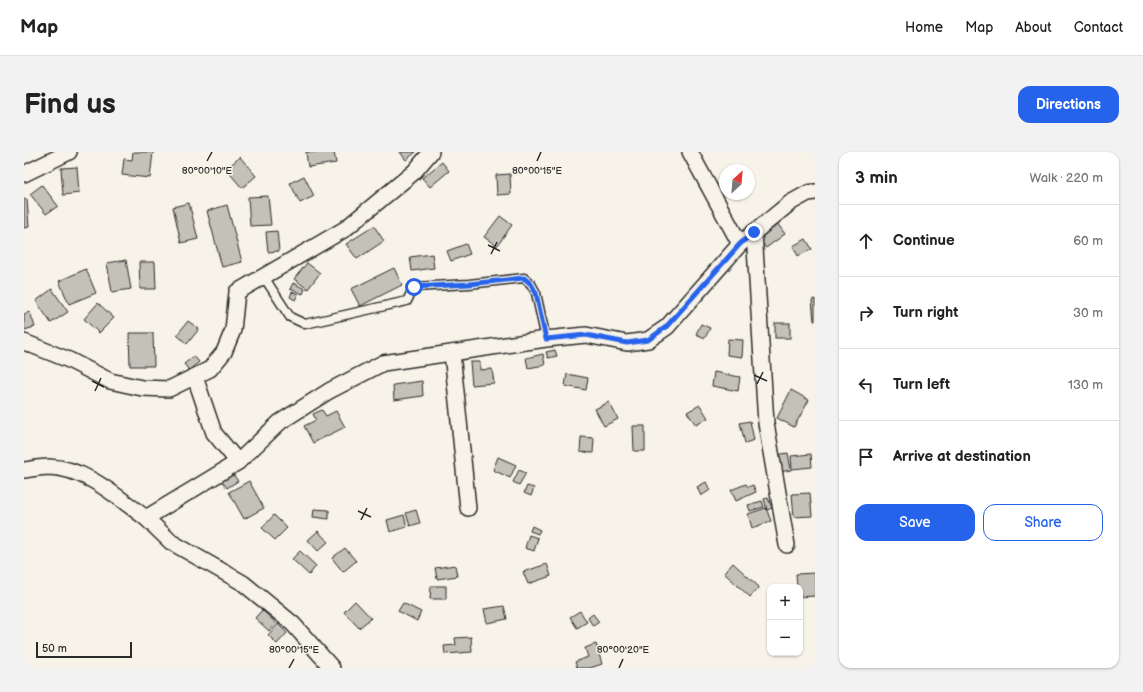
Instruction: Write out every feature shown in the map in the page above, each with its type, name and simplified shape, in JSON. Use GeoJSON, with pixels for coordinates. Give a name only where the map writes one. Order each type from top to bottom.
{"type":"FeatureCollection","features":[{"type":"Feature","properties":{"kind":"street"},"geometry":{"type":"LineString","coordinates":[[24,174],[69,152]]}},
{"type":"Feature","properties":{"kind":"street"},"geometry":{"type":"LineString","coordinates":[[24,342],[69,360],[110,381],[142,388],[169,389],[195,377],[210,369],[224,352],[233,330],[237,292],[345,229],[414,172],[430,152]]}},
{"type":"Feature","properties":{"kind":"street"},"geometry":{"type":"LineString","coordinates":[[690,152],[740,244]]}},
{"type":"Feature","properties":{"kind":"street"},"geometry":{"type":"LineString","coordinates":[[146,518],[238,462],[280,422],[329,391],[383,363],[546,339],[586,335],[627,343],[648,340],[666,327],[740,244],[790,203],[808,193],[815,192]]}},
{"type":"Feature","properties":{"kind":"street"},"geometry":{"type":"LineString","coordinates":[[754,232],[766,423],[787,545]]}},
{"type":"Feature","properties":{"kind":"street"},"geometry":{"type":"LineString","coordinates":[[452,353],[468,508]]}},
{"type":"Feature","properties":{"kind":"street"},"geometry":{"type":"LineString","coordinates":[[195,377],[214,433],[238,462]]}},
{"type":"Feature","properties":{"kind":"street"},"geometry":{"type":"LineString","coordinates":[[24,470],[48,467],[71,471],[95,482],[146,518],[171,542],[243,583],[293,624],[332,668]]}},
{"type":"Feature","properties":{"kind":"lane"},"geometry":{"type":"LineString","coordinates":[[264,277],[290,317],[305,324],[407,301],[414,287],[469,284],[524,278],[531,284],[536,293],[546,339]]}},
{"type":"Feature","properties":{"kind":"building"},"geometry":{"type":"Polygon","coordinates":[[[133,152],[153,152],[150,178],[122,175],[124,159],[132,160],[133,152]]]}},
{"type":"Feature","properties":{"kind":"building"},"geometry":{"type":"Polygon","coordinates":[[[306,152],[334,152],[336,163],[308,167],[306,152]]]}},
{"type":"Feature","properties":{"kind":"building"},"geometry":{"type":"Polygon","coordinates":[[[400,152],[416,152],[406,160],[400,152]]]}},
{"type":"Feature","properties":{"kind":"building"},"geometry":{"type":"Polygon","coordinates":[[[240,157],[256,176],[242,188],[226,169],[240,157]]]}},
{"type":"Feature","properties":{"kind":"building"},"geometry":{"type":"Polygon","coordinates":[[[442,162],[449,171],[430,187],[422,178],[442,162]]]}},
{"type":"Feature","properties":{"kind":"building"},"geometry":{"type":"Polygon","coordinates":[[[77,167],[79,193],[63,195],[61,168],[77,167]]]}},
{"type":"Feature","properties":{"kind":"building"},"geometry":{"type":"Polygon","coordinates":[[[510,174],[511,194],[497,195],[496,175],[510,174]]]}},
{"type":"Feature","properties":{"kind":"building"},"geometry":{"type":"Polygon","coordinates":[[[304,176],[314,196],[300,203],[290,183],[304,176]]]}},
{"type":"Feature","properties":{"kind":"building"},"geometry":{"type":"Polygon","coordinates":[[[42,185],[58,206],[46,214],[30,194],[42,185]]]}},
{"type":"Feature","properties":{"kind":"building"},"geometry":{"type":"Polygon","coordinates":[[[268,196],[271,225],[250,226],[248,197],[268,196]]]}},
{"type":"Feature","properties":{"kind":"building"},"geometry":{"type":"Polygon","coordinates":[[[24,199],[27,199],[29,227],[24,228],[24,199]]]}},
{"type":"Feature","properties":{"kind":"building"},"geometry":{"type":"Polygon","coordinates":[[[189,203],[198,239],[181,243],[173,207],[189,203]]]}},
{"type":"Feature","properties":{"kind":"building"},"geometry":{"type":"Polygon","coordinates":[[[227,205],[242,262],[222,267],[207,211],[227,205]]]}},
{"type":"Feature","properties":{"kind":"building"},"geometry":{"type":"Polygon","coordinates":[[[500,216],[512,225],[497,246],[484,237],[500,216]]]}},
{"type":"Feature","properties":{"kind":"building"},"geometry":{"type":"Polygon","coordinates":[[[777,223],[785,234],[766,248],[758,237],[777,223]]]}},
{"type":"Feature","properties":{"kind":"building"},"geometry":{"type":"Polygon","coordinates":[[[374,226],[384,241],[357,259],[346,244],[374,226]]]}},
{"type":"Feature","properties":{"kind":"building"},"geometry":{"type":"Polygon","coordinates":[[[277,231],[279,251],[268,252],[266,232],[277,231]]]}},
{"type":"Feature","properties":{"kind":"building"},"geometry":{"type":"Polygon","coordinates":[[[806,239],[812,249],[798,256],[793,246],[806,239]]]}},
{"type":"Feature","properties":{"kind":"building"},"geometry":{"type":"Polygon","coordinates":[[[466,244],[470,254],[451,261],[447,251],[466,244]]]}},
{"type":"Feature","properties":{"kind":"building"},"geometry":{"type":"Polygon","coordinates":[[[432,254],[434,268],[412,271],[410,257],[432,254]]]}},
{"type":"Feature","properties":{"kind":"building"},"geometry":{"type":"Polygon","coordinates":[[[126,260],[131,289],[112,292],[107,263],[126,260]]]}},
{"type":"Feature","properties":{"kind":"building"},"geometry":{"type":"Polygon","coordinates":[[[139,262],[155,262],[156,289],[140,289],[139,262]]]}},
{"type":"Feature","properties":{"kind":"building"},"geometry":{"type":"Polygon","coordinates":[[[307,263],[320,273],[308,289],[294,279],[307,263]]]}},
{"type":"Feature","properties":{"kind":"building"},"geometry":{"type":"Polygon","coordinates":[[[394,268],[402,285],[360,306],[351,289],[394,268]]]}},
{"type":"Feature","properties":{"kind":"building"},"geometry":{"type":"Polygon","coordinates":[[[86,269],[96,293],[69,304],[59,281],[86,269]]]}},
{"type":"Feature","properties":{"kind":"building"},"geometry":{"type":"Polygon","coordinates":[[[293,283],[305,289],[303,294],[290,289],[293,283]]]}},
{"type":"Feature","properties":{"kind":"building"},"geometry":{"type":"Polygon","coordinates":[[[52,289],[68,312],[51,323],[36,301],[52,289]]]}},
{"type":"Feature","properties":{"kind":"building"},"geometry":{"type":"Polygon","coordinates":[[[292,292],[298,294],[295,300],[290,297],[292,292]]]}},
{"type":"Feature","properties":{"kind":"building"},"geometry":{"type":"Polygon","coordinates":[[[815,299],[815,321],[814,321],[812,300],[815,299]]]}},
{"type":"Feature","properties":{"kind":"building"},"geometry":{"type":"Polygon","coordinates":[[[98,303],[114,318],[99,333],[84,319],[98,303]]]}},
{"type":"Feature","properties":{"kind":"building"},"geometry":{"type":"Polygon","coordinates":[[[30,312],[35,327],[24,330],[24,314],[30,312]]]}},
{"type":"Feature","properties":{"kind":"building"},"geometry":{"type":"Polygon","coordinates":[[[188,321],[199,329],[187,344],[177,335],[188,321]]]}},
{"type":"Feature","properties":{"kind":"building"},"geometry":{"type":"Polygon","coordinates":[[[775,323],[790,323],[790,338],[775,338],[775,323]]]}},
{"type":"Feature","properties":{"kind":"building"},"geometry":{"type":"Polygon","coordinates":[[[701,324],[710,328],[705,338],[696,334],[701,324]]]}},
{"type":"Feature","properties":{"kind":"building"},"geometry":{"type":"Polygon","coordinates":[[[129,333],[153,333],[154,366],[130,366],[129,333]]]}},
{"type":"Feature","properties":{"kind":"building"},"geometry":{"type":"Polygon","coordinates":[[[728,339],[743,340],[742,357],[727,355],[728,339]]]}},
{"type":"Feature","properties":{"kind":"building"},"geometry":{"type":"Polygon","coordinates":[[[555,350],[557,356],[548,358],[546,352],[555,350]]]}},
{"type":"Feature","properties":{"kind":"building"},"geometry":{"type":"Polygon","coordinates":[[[543,354],[545,365],[528,368],[526,358],[543,354]]]}},
{"type":"Feature","properties":{"kind":"building"},"geometry":{"type":"Polygon","coordinates":[[[194,356],[199,362],[189,370],[184,364],[194,356]]]}},
{"type":"Feature","properties":{"kind":"building"},"geometry":{"type":"Polygon","coordinates":[[[470,362],[480,362],[480,370],[492,369],[494,383],[472,385],[470,362]]]}},
{"type":"Feature","properties":{"kind":"building"},"geometry":{"type":"Polygon","coordinates":[[[714,372],[740,377],[738,391],[712,386],[714,372]]]}},
{"type":"Feature","properties":{"kind":"building"},"geometry":{"type":"Polygon","coordinates":[[[567,374],[588,378],[586,390],[565,386],[567,374]]]}},
{"type":"Feature","properties":{"kind":"building"},"geometry":{"type":"Polygon","coordinates":[[[422,381],[423,396],[394,400],[393,385],[422,381]]]}},
{"type":"Feature","properties":{"kind":"building"},"geometry":{"type":"Polygon","coordinates":[[[791,390],[809,400],[794,427],[777,418],[791,390]]]}},
{"type":"Feature","properties":{"kind":"building"},"geometry":{"type":"Polygon","coordinates":[[[609,402],[618,419],[604,426],[595,409],[609,402]]]}},
{"type":"Feature","properties":{"kind":"building"},"geometry":{"type":"Polygon","coordinates":[[[700,405],[708,418],[696,425],[687,412],[700,405]]]}},
{"type":"Feature","properties":{"kind":"building"},"geometry":{"type":"Polygon","coordinates":[[[322,410],[326,416],[336,411],[345,427],[313,443],[304,426],[316,420],[313,414],[322,410]]]}},
{"type":"Feature","properties":{"kind":"building"},"geometry":{"type":"Polygon","coordinates":[[[750,421],[754,440],[745,443],[740,423],[750,421]]]}},
{"type":"Feature","properties":{"kind":"building"},"geometry":{"type":"Polygon","coordinates":[[[633,426],[645,426],[645,451],[634,451],[633,426]]]}},
{"type":"Feature","properties":{"kind":"building"},"geometry":{"type":"Polygon","coordinates":[[[581,437],[594,438],[593,453],[580,452],[581,437]]]}},
{"type":"Feature","properties":{"kind":"building"},"geometry":{"type":"Polygon","coordinates":[[[788,453],[791,470],[779,472],[776,455],[788,453]]]}},
{"type":"Feature","properties":{"kind":"building"},"geometry":{"type":"Polygon","coordinates":[[[811,454],[812,467],[792,469],[791,456],[811,454]]]}},
{"type":"Feature","properties":{"kind":"building"},"geometry":{"type":"Polygon","coordinates":[[[498,457],[516,465],[510,478],[493,470],[498,457]]]}},
{"type":"Feature","properties":{"kind":"building"},"geometry":{"type":"Polygon","coordinates":[[[519,470],[526,473],[519,485],[513,482],[519,470]]]}},
{"type":"Feature","properties":{"kind":"building"},"geometry":{"type":"Polygon","coordinates":[[[232,473],[238,481],[227,488],[221,480],[232,473]]]}},
{"type":"Feature","properties":{"kind":"building"},"geometry":{"type":"Polygon","coordinates":[[[249,481],[264,508],[244,519],[229,492],[249,481]]]}},
{"type":"Feature","properties":{"kind":"building"},"geometry":{"type":"Polygon","coordinates":[[[706,482],[710,490],[701,496],[697,487],[706,482]]]}},
{"type":"Feature","properties":{"kind":"building"},"geometry":{"type":"Polygon","coordinates":[[[746,484],[748,487],[753,485],[756,492],[736,501],[731,490],[746,484]]]}},
{"type":"Feature","properties":{"kind":"building"},"geometry":{"type":"Polygon","coordinates":[[[527,486],[534,488],[531,496],[524,493],[527,486]]]}},
{"type":"Feature","properties":{"kind":"building"},"geometry":{"type":"Polygon","coordinates":[[[810,493],[812,516],[794,517],[792,494],[810,493]]]}},
{"type":"Feature","properties":{"kind":"building"},"geometry":{"type":"Polygon","coordinates":[[[768,498],[772,508],[767,510],[764,499],[768,498]]]}},
{"type":"Feature","properties":{"kind":"building"},"geometry":{"type":"Polygon","coordinates":[[[762,501],[764,507],[750,511],[748,505],[762,501]]]}},
{"type":"Feature","properties":{"kind":"building"},"geometry":{"type":"Polygon","coordinates":[[[766,508],[771,521],[752,528],[748,514],[766,508]]]}},
{"type":"Feature","properties":{"kind":"building"},"geometry":{"type":"Polygon","coordinates":[[[314,509],[329,510],[329,519],[313,517],[314,509]]]}},
{"type":"Feature","properties":{"kind":"building"},"geometry":{"type":"Polygon","coordinates":[[[416,510],[420,523],[410,526],[406,513],[416,510]]]}},
{"type":"Feature","properties":{"kind":"building"},"geometry":{"type":"Polygon","coordinates":[[[274,515],[287,528],[275,540],[262,528],[274,515]]]}},
{"type":"Feature","properties":{"kind":"building"},"geometry":{"type":"Polygon","coordinates":[[[404,515],[407,527],[390,532],[387,520],[404,515]]]}},
{"type":"Feature","properties":{"kind":"building"},"geometry":{"type":"Polygon","coordinates":[[[532,526],[540,530],[538,534],[530,531],[532,526]]]}},
{"type":"Feature","properties":{"kind":"building"},"geometry":{"type":"Polygon","coordinates":[[[318,531],[328,542],[318,551],[308,540],[318,531]]]}},
{"type":"Feature","properties":{"kind":"building"},"geometry":{"type":"Polygon","coordinates":[[[529,535],[538,538],[534,551],[525,548],[529,535]]]}},
{"type":"Feature","properties":{"kind":"building"},"geometry":{"type":"Polygon","coordinates":[[[345,548],[356,561],[343,572],[332,558],[345,548]]]}},
{"type":"Feature","properties":{"kind":"building"},"geometry":{"type":"Polygon","coordinates":[[[300,551],[316,566],[309,575],[292,559],[300,551]]]}},
{"type":"Feature","properties":{"kind":"building"},"geometry":{"type":"Polygon","coordinates":[[[733,563],[759,587],[750,597],[724,573],[733,563]]]}},
{"type":"Feature","properties":{"kind":"building"},"geometry":{"type":"Polygon","coordinates":[[[547,564],[551,576],[528,584],[523,572],[547,564]]]}},
{"type":"Feature","properties":{"kind":"building"},"geometry":{"type":"Polygon","coordinates":[[[455,565],[457,576],[437,579],[435,568],[455,565]]]}},
{"type":"Feature","properties":{"kind":"building"},"geometry":{"type":"Polygon","coordinates":[[[815,573],[815,596],[803,597],[803,584],[797,584],[796,574],[815,573]]]}},
{"type":"Feature","properties":{"kind":"building"},"geometry":{"type":"Polygon","coordinates":[[[431,586],[446,586],[446,599],[430,599],[431,586]]]}},
{"type":"Feature","properties":{"kind":"building"},"geometry":{"type":"Polygon","coordinates":[[[355,601],[371,618],[359,628],[344,612],[355,601]]]}},
{"type":"Feature","properties":{"kind":"building"},"geometry":{"type":"Polygon","coordinates":[[[403,603],[421,612],[417,621],[398,611],[403,603]]]}},
{"type":"Feature","properties":{"kind":"building"},"geometry":{"type":"Polygon","coordinates":[[[504,606],[507,619],[487,623],[484,609],[504,606]]]}},
{"type":"Feature","properties":{"kind":"building"},"geometry":{"type":"Polygon","coordinates":[[[262,610],[276,623],[269,631],[255,618],[262,610]]]}},
{"type":"Feature","properties":{"kind":"building"},"geometry":{"type":"Polygon","coordinates":[[[580,611],[587,622],[577,628],[570,617],[580,611]]]}},
{"type":"Feature","properties":{"kind":"building"},"geometry":{"type":"Polygon","coordinates":[[[593,614],[599,622],[593,626],[588,618],[593,614]]]}},
{"type":"Feature","properties":{"kind":"building"},"geometry":{"type":"Polygon","coordinates":[[[278,624],[287,633],[277,644],[268,635],[278,624]]]}},
{"type":"Feature","properties":{"kind":"building"},"geometry":{"type":"Polygon","coordinates":[[[471,637],[472,652],[445,654],[444,646],[456,645],[455,638],[471,637]]]}},
{"type":"Feature","properties":{"kind":"building"},"geometry":{"type":"Polygon","coordinates":[[[596,644],[602,664],[590,668],[577,668],[575,662],[588,657],[585,648],[596,644]]]}},
{"type":"Feature","properties":{"kind":"route"},"geometry":{"type":"LineString","coordinates":[[414,287],[469,284],[524,278],[531,284],[536,293],[546,339],[586,335],[627,343],[648,340],[666,327],[740,244],[754,232]]}}]}
